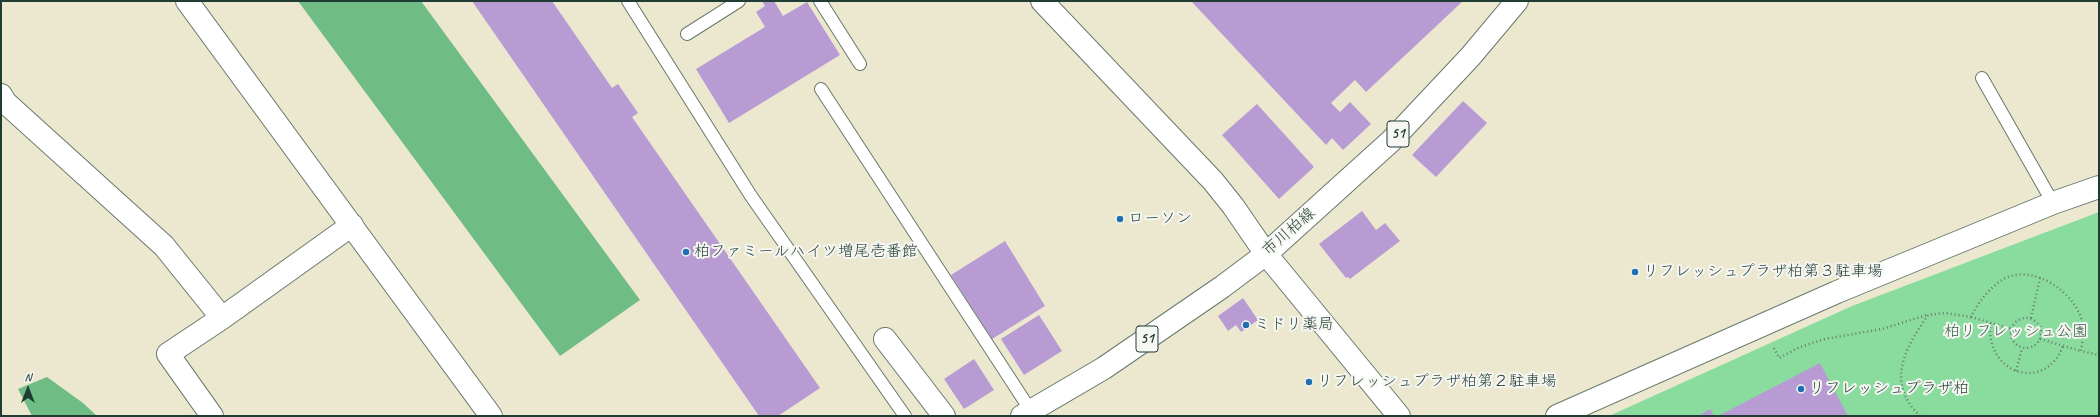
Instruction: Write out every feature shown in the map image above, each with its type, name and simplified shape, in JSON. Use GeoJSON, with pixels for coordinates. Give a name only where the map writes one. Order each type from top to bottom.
{"type":"FeatureCollection","features":[{"type":"Feature","properties":{"kind":"street"},"geometry":{"type":"LineString","coordinates":[[187,1],[491,416]]}},
{"type":"Feature","properties":{"kind":"street"},"geometry":{"type":"LineString","coordinates":[[1042,1],[1213,181],[1233,206],[1266,254],[1399,416]]}},
{"type":"Feature","properties":{"kind":"street","name":"市川柏線"},"geometry":{"type":"LineString","coordinates":[[1027,413],[1104,368],[1222,287],[1266,254],[1391,141],[1470,57],[1517,1]]}},
{"type":"Feature","properties":{"kind":"street"},"geometry":{"type":"LineString","coordinates":[[1,95],[6,103],[164,246],[222,318]]}},
{"type":"Feature","properties":{"kind":"street"},"geometry":{"type":"LineString","coordinates":[[1557,416],[1796,309],[2054,203],[2099,187]]}},
{"type":"Feature","properties":{"kind":"street"},"geometry":{"type":"LineString","coordinates":[[212,416],[168,354],[222,318],[352,225]]}},
{"type":"Feature","properties":{"kind":"street"},"geometry":{"type":"LineString","coordinates":[[885,339],[944,416]]}},
{"type":"Feature","properties":{"kind":"lane"},"geometry":{"type":"LineString","coordinates":[[628,1],[751,196],[905,416]]}},
{"type":"Feature","properties":{"kind":"lane"},"geometry":{"type":"LineString","coordinates":[[687,34],[739,1]]}},
{"type":"Feature","properties":{"kind":"lane"},"geometry":{"type":"LineString","coordinates":[[820,1],[860,64]]}},
{"type":"Feature","properties":{"kind":"lane"},"geometry":{"type":"LineString","coordinates":[[1982,78],[2054,203]]}},
{"type":"Feature","properties":{"kind":"lane"},"geometry":{"type":"LineString","coordinates":[[821,89],[1027,413]]}},
{"type":"Feature","properties":{"kind":"path"},"geometry":{"type":"LineString","coordinates":[[1971,317],[1978,304],[1991,289],[2003,279],[2023,275],[2040,278],[2057,286],[2071,300],[2080,315],[2084,327],[2081,351]]}},
{"type":"Feature","properties":{"kind":"path"},"geometry":{"type":"LineString","coordinates":[[2031,319],[2040,278]]}},
{"type":"Feature","properties":{"kind":"path"},"geometry":{"type":"LineString","coordinates":[[1772,346],[1779,358],[1800,347],[1825,339],[1882,329],[1928,315],[1945,313],[1971,317],[2012,329]]}},
{"type":"Feature","properties":{"kind":"path"},"geometry":{"type":"LineString","coordinates":[[1920,416],[1910,406],[1901,385],[1901,368],[1910,342],[1928,315]]}},
{"type":"Feature","properties":{"kind":"path"},"geometry":{"type":"LineString","coordinates":[[2022,319],[2031,319],[2039,325],[2042,334],[2034,346],[2022,348],[2012,340],[2012,329],[2017,321],[2022,319]]}},
{"type":"Feature","properties":{"kind":"path"},"geometry":{"type":"LineString","coordinates":[[1990,323],[1989,334],[1996,357],[2004,366],[2016,371],[2039,372],[2057,359],[2063,346]]}},
{"type":"Feature","properties":{"kind":"path"},"geometry":{"type":"LineString","coordinates":[[2040,339],[2099,355]]}},
{"type":"Feature","properties":{"kind":"path"},"geometry":{"type":"LineString","coordinates":[[2016,371],[2022,348]]}},
{"type":"Feature","properties":{"kind":"green space"},"geometry":{"type":"Polygon","coordinates":[[[298,1],[421,1],[640,300],[560,356],[298,1]]]}},
{"type":"Feature","properties":{"kind":"green space","name":"柏リフレッシュ公園"},"geometry":{"type":"Polygon","coordinates":[[[2099,212],[2099,416],[1609,416],[1852,306],[2099,212]]]}},
{"type":"Feature","properties":{"kind":"green space"},"geometry":{"type":"Polygon","coordinates":[[[47,377],[83,403],[97,416],[32,416],[18,389],[47,377]]]}},
{"type":"Feature","properties":{"kind":"building","name":"柏ファミールハイツ増尾壱番館"},"geometry":{"type":"Polygon","coordinates":[[[472,1],[552,1],[612,88],[618,84],[638,113],[632,117],[820,388],[778,416],[759,416],[472,1]]]}},
{"type":"Feature","properties":{"kind":"building"},"geometry":{"type":"Polygon","coordinates":[[[762,1],[774,1],[783,16],[807,2],[840,55],[729,123],[696,69],[765,27],[756,12],[765,6],[762,1]]]}},
{"type":"Feature","properties":{"kind":"building"},"geometry":{"type":"Polygon","coordinates":[[[1191,1],[1463,1],[1366,92],[1355,80],[1331,103],[1340,112],[1350,102],[1371,124],[1343,150],[1332,138],[1326,145],[1191,1]]]}},
{"type":"Feature","properties":{"kind":"building"},"geometry":{"type":"Polygon","coordinates":[[[1463,101],[1487,123],[1436,177],[1412,155],[1463,101]]]}},
{"type":"Feature","properties":{"kind":"building"},"geometry":{"type":"Polygon","coordinates":[[[1257,104],[1314,167],[1279,199],[1222,135],[1257,104]]]}},
{"type":"Feature","properties":{"kind":"building"},"geometry":{"type":"Polygon","coordinates":[[[1362,211],[1376,230],[1385,223],[1400,241],[1350,279],[1348,277],[1346,278],[1319,244],[1362,211]]]}},
{"type":"Feature","properties":{"kind":"building"},"geometry":{"type":"Polygon","coordinates":[[[1005,241],[1045,306],[992,339],[951,275],[1005,241]]]}},
{"type":"Feature","properties":{"kind":"building"},"geometry":{"type":"Polygon","coordinates":[[[1243,298],[1258,320],[1241,332],[1236,325],[1228,331],[1218,316],[1243,298]]]}},
{"type":"Feature","properties":{"kind":"building"},"geometry":{"type":"Polygon","coordinates":[[[1039,315],[1062,351],[1024,375],[1001,339],[1039,315]]]}},
{"type":"Feature","properties":{"kind":"building"},"geometry":{"type":"Polygon","coordinates":[[[974,359],[994,390],[964,409],[944,379],[974,359]]]}},
{"type":"Feature","properties":{"kind":"building","name":"リフレッシュプラザ柏"},"geometry":{"type":"Polygon","coordinates":[[[1820,363],[1848,416],[1718,416],[1820,363]]]}},
{"type":"Feature","properties":{"kind":"building"},"geometry":{"type":"Polygon","coordinates":[[[1710,409],[1714,416],[1698,416],[1710,409]]]}},
{"type":"Feature","properties":{"kind":"place","name":"ローソン"},"geometry":{"type":"Point","coordinates":[1120,219]}},
{"type":"Feature","properties":{"kind":"place","name":"柏ファミールハイツ増尾壱番館"},"geometry":{"type":"Point","coordinates":[686,252]}},
{"type":"Feature","properties":{"kind":"place","name":"リフレッシュプラザ柏第３駐車場"},"geometry":{"type":"Point","coordinates":[1635,272]}},
{"type":"Feature","properties":{"kind":"place","name":"ミドリ薬局"},"geometry":{"type":"Point","coordinates":[1246,325]}},
{"type":"Feature","properties":{"kind":"place","name":"リフレッシュプラザ柏第２駐車場"},"geometry":{"type":"Point","coordinates":[1309,382]}},
{"type":"Feature","properties":{"kind":"place","name":"リフレッシュプラザ柏"},"geometry":{"type":"Point","coordinates":[1801,389]}}]}
